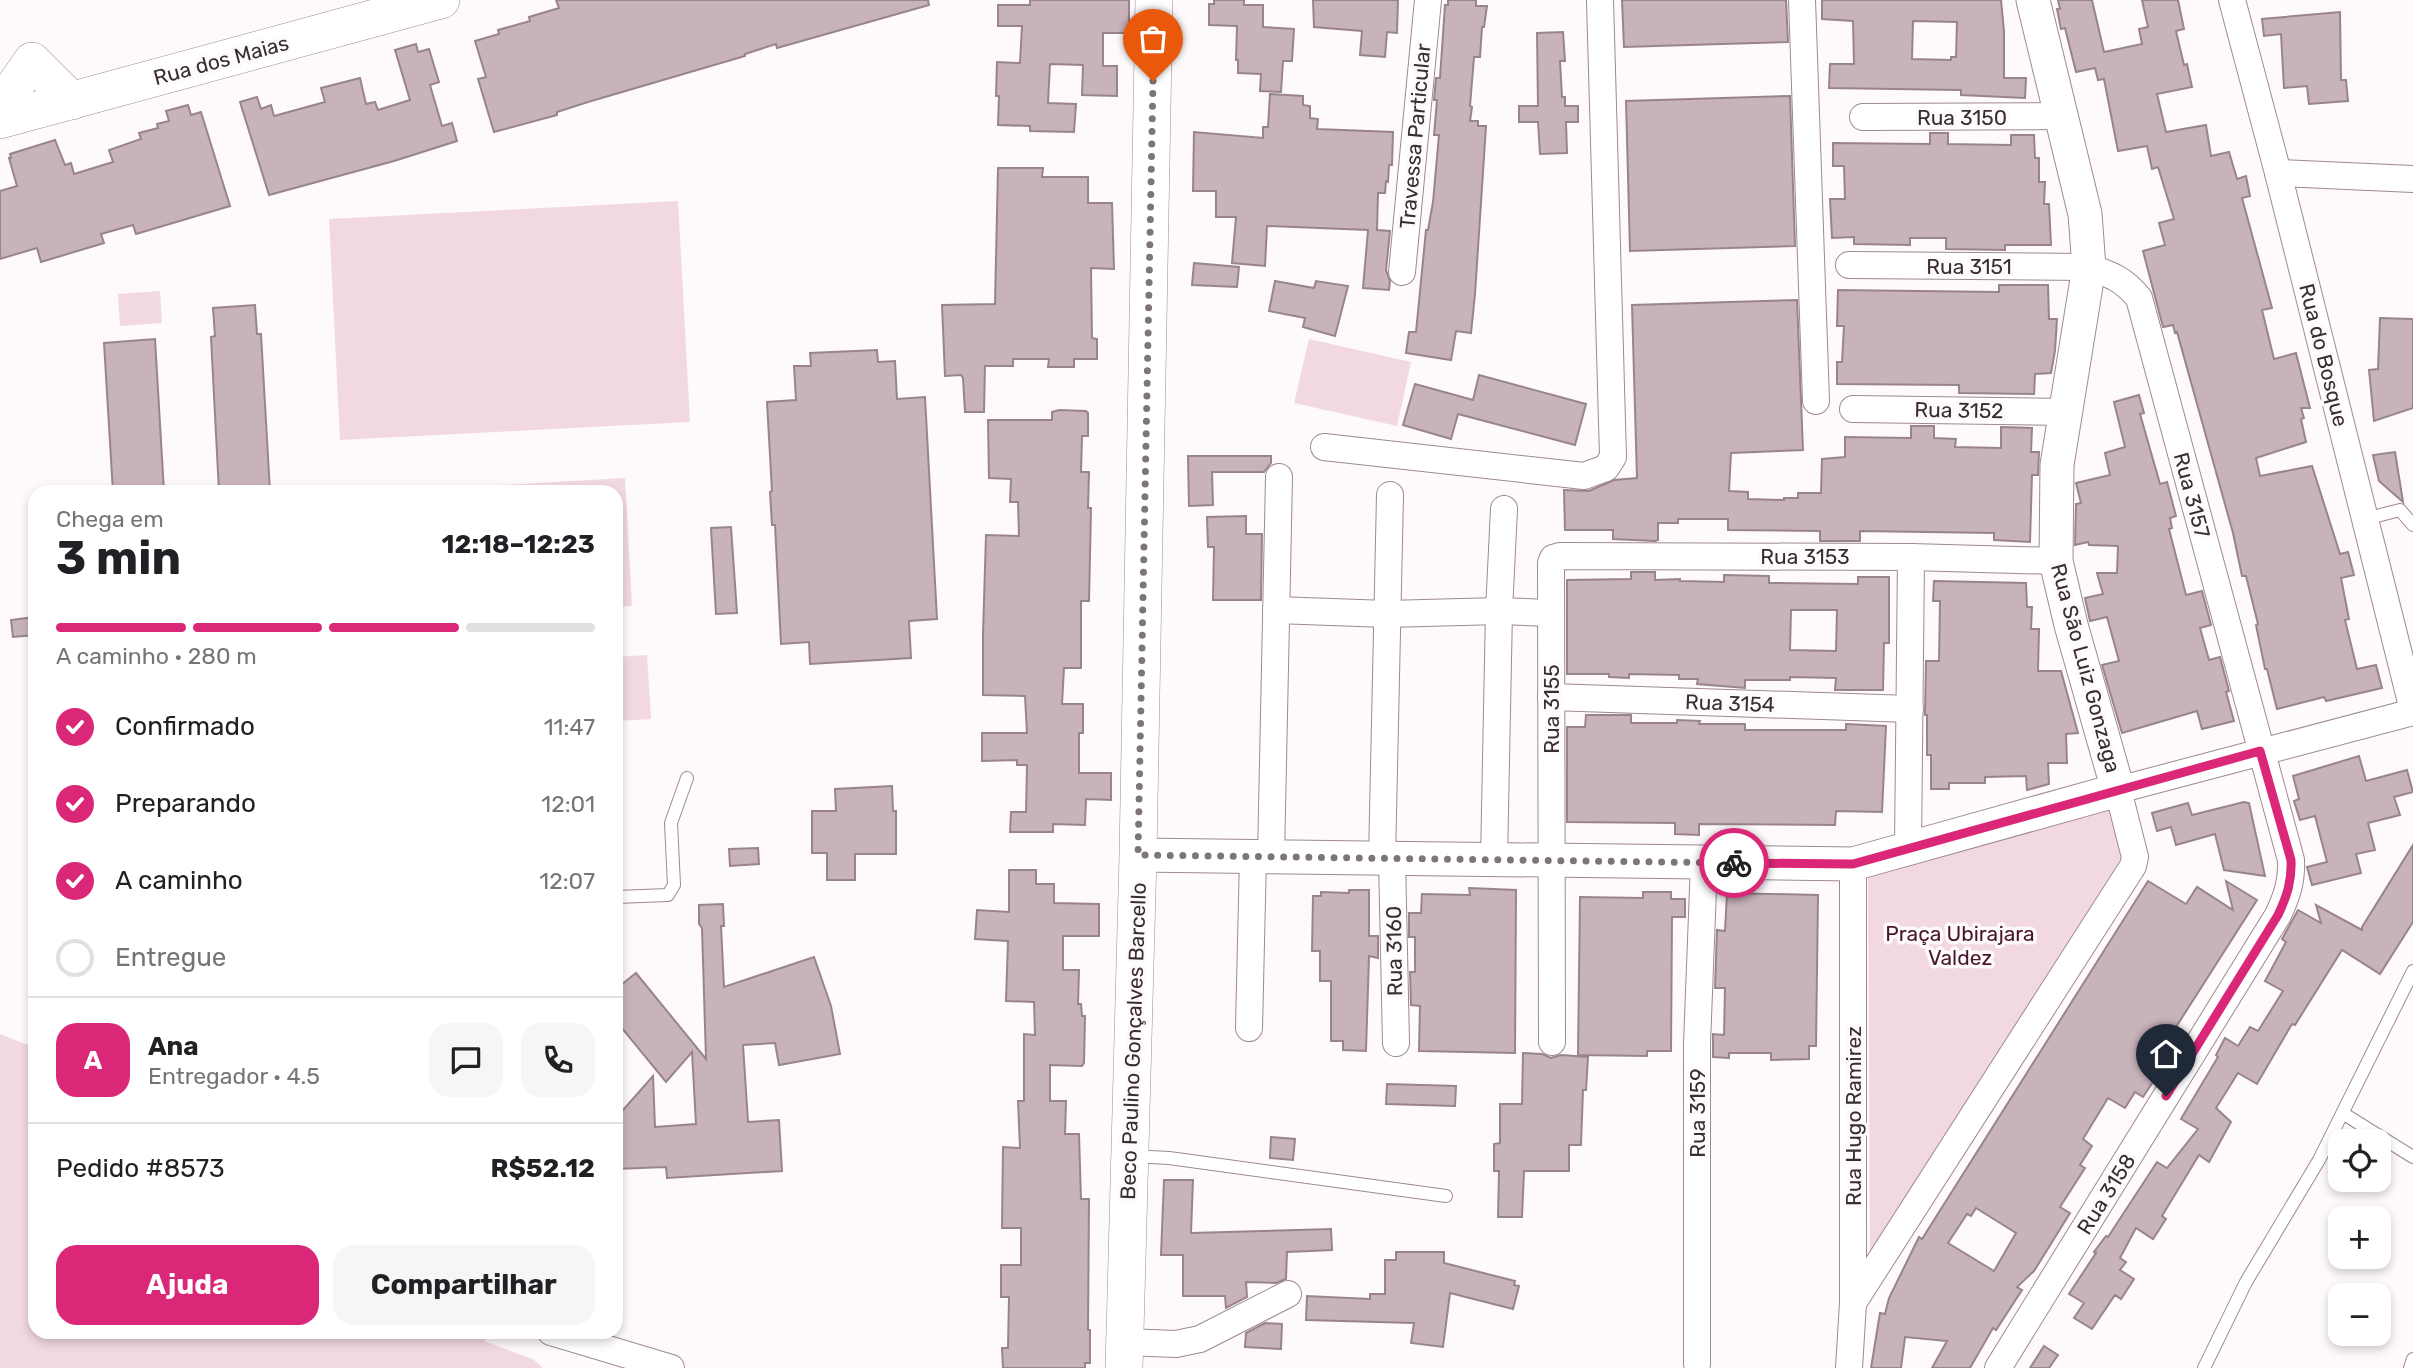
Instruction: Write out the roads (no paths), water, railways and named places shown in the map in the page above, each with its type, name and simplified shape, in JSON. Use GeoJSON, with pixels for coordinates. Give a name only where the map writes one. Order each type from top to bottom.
{"type":"FeatureCollection","features":[{"type":"Feature","properties":{"kind":"main road","name":"Rua dos Maias"},"geometry":{"type":"LineString","coordinates":[[0,120],[441,0]]}},
{"type":"Feature","properties":{"kind":"main road","name":"Beco Paulino Gonçalves Barcello"},"geometry":{"type":"LineString","coordinates":[[1124,1355],[1138,855],[1154,0]]}},
{"type":"Feature","properties":{"kind":"main road"},"geometry":{"type":"LineString","coordinates":[[0,107],[32,61],[72,101]]}},
{"type":"Feature","properties":{"kind":"street","name":"Travessa Particular"},"geometry":{"type":"LineString","coordinates":[[1402,272],[1428,0]]}},
{"type":"Feature","properties":{"kind":"street"},"geometry":{"type":"LineString","coordinates":[[1324,447],[1584,476],[1606,468],[1613,457],[1600,0]]}},
{"type":"Feature","properties":{"kind":"street"},"geometry":{"type":"LineString","coordinates":[[1802,0],[1816,401]]}},
{"type":"Feature","properties":{"kind":"street","name":"Rua São Luiz Gonzaga"},"geometry":{"type":"LineString","coordinates":[[1853,1303],[2133,866],[2135,857],[2056,561],[2057,465],[2089,267],[2085,214],[2033,0]]}},
{"type":"Feature","properties":{"kind":"street","name":"Rua do Bosque"},"geometry":{"type":"LineString","coordinates":[[2232,0],[2413,711]]}},
{"type":"Feature","properties":{"kind":"street","name":"Rua 3150"},"geometry":{"type":"LineString","coordinates":[[1863,117],[2062,116]]}},
{"type":"Feature","properties":{"kind":"street"},"geometry":{"type":"LineString","coordinates":[[2278,173],[2413,179]]}},
{"type":"Feature","properties":{"kind":"street","name":"Rua 3151"},"geometry":{"type":"LineString","coordinates":[[1849,265],[2089,267]]}},
{"type":"Feature","properties":{"kind":"street","name":"Rua 3157"},"geometry":{"type":"LineString","coordinates":[[2089,267],[2115,276],[2127,284],[2139,298],[2260,751]]}},
{"type":"Feature","properties":{"kind":"street","name":"Rua 3152"},"geometry":{"type":"LineString","coordinates":[[1853,408],[2064,412]]}},
{"type":"Feature","properties":{"kind":"street"},"geometry":{"type":"LineString","coordinates":[[1249,1028],[1276,610],[1279,477]]}},
{"type":"Feature","properties":{"kind":"street","name":"Rua 3160"},"geometry":{"type":"LineString","coordinates":[[1390,495],[1387,859],[1396,1043]]}},
{"type":"Feature","properties":{"kind":"street"},"geometry":{"type":"LineString","coordinates":[[1494,860],[1504,509]]}},
{"type":"Feature","properties":{"kind":"street"},"geometry":{"type":"LineString","coordinates":[[1908,848],[1911,557]]}},
{"type":"Feature","properties":{"kind":"street","name":"Rua 3153"},"geometry":{"type":"LineString","coordinates":[[1553,558],[1911,557],[2056,561]]}},
{"type":"Feature","properties":{"kind":"street","name":"Rua 3155"},"geometry":{"type":"LineString","coordinates":[[1552,1042],[1553,558]]}},
{"type":"Feature","properties":{"kind":"street"},"geometry":{"type":"LineString","coordinates":[[1276,610],[1387,614],[1499,611],[1551,613]]}},
{"type":"Feature","properties":{"kind":"street","name":"Rua 3154"},"geometry":{"type":"LineString","coordinates":[[1551,697],[1910,709]]}},
{"type":"Feature","properties":{"kind":"street"},"geometry":{"type":"LineString","coordinates":[[1138,855],[1853,864],[2413,711]]}},
{"type":"Feature","properties":{"kind":"street","name":"Rua 3158"},"geometry":{"type":"LineString","coordinates":[[1998,1368],[2287,896],[2291,860],[2260,751]]}},
{"type":"Feature","properties":{"kind":"street","name":"Rua 3159"},"geometry":{"type":"LineString","coordinates":[[1697,1364],[1697,1044],[1704,863]]}},
{"type":"Feature","properties":{"kind":"street","name":"Rua Hugo Ramirez"},"geometry":{"type":"LineString","coordinates":[[1849,1368],[1853,1303],[1853,864]]}},
{"type":"Feature","properties":{"kind":"street"},"geometry":{"type":"LineString","coordinates":[[1124,1355],[1200,1339],[1288,1294]]}},
{"type":"Feature","properties":{"kind":"street"},"geometry":{"type":"LineString","coordinates":[[574,1339],[671,1368]]}},
{"type":"Feature","properties":{"kind":"lane"},"geometry":{"type":"LineString","coordinates":[[2365,519],[2400,510],[2413,525]]}},
{"type":"Feature","properties":{"kind":"lane"},"geometry":{"type":"LineString","coordinates":[[623,897],[668,895],[672,890],[671,823],[687,778]]}},
{"type":"Feature","properties":{"kind":"lane"},"geometry":{"type":"LineString","coordinates":[[2204,1368],[2246,1282],[2344,1114],[2413,971]]}},
{"type":"Feature","properties":{"kind":"lane"},"geometry":{"type":"LineString","coordinates":[[2344,1114],[2413,1157]]}},
{"type":"Feature","properties":{"kind":"lane"},"geometry":{"type":"LineString","coordinates":[[1131,1156],[1169,1157],[1446,1196]]}},
{"type":"Feature","properties":{"kind":"lane"},"geometry":{"type":"LineString","coordinates":[[2410,1368],[2413,1359]]}},
{"type":"Feature","properties":{"kind":"park label","name":"Praça Ubirajara Valdez"},"geometry":{"type":"Point","coordinates":[1960,945]}}]}
